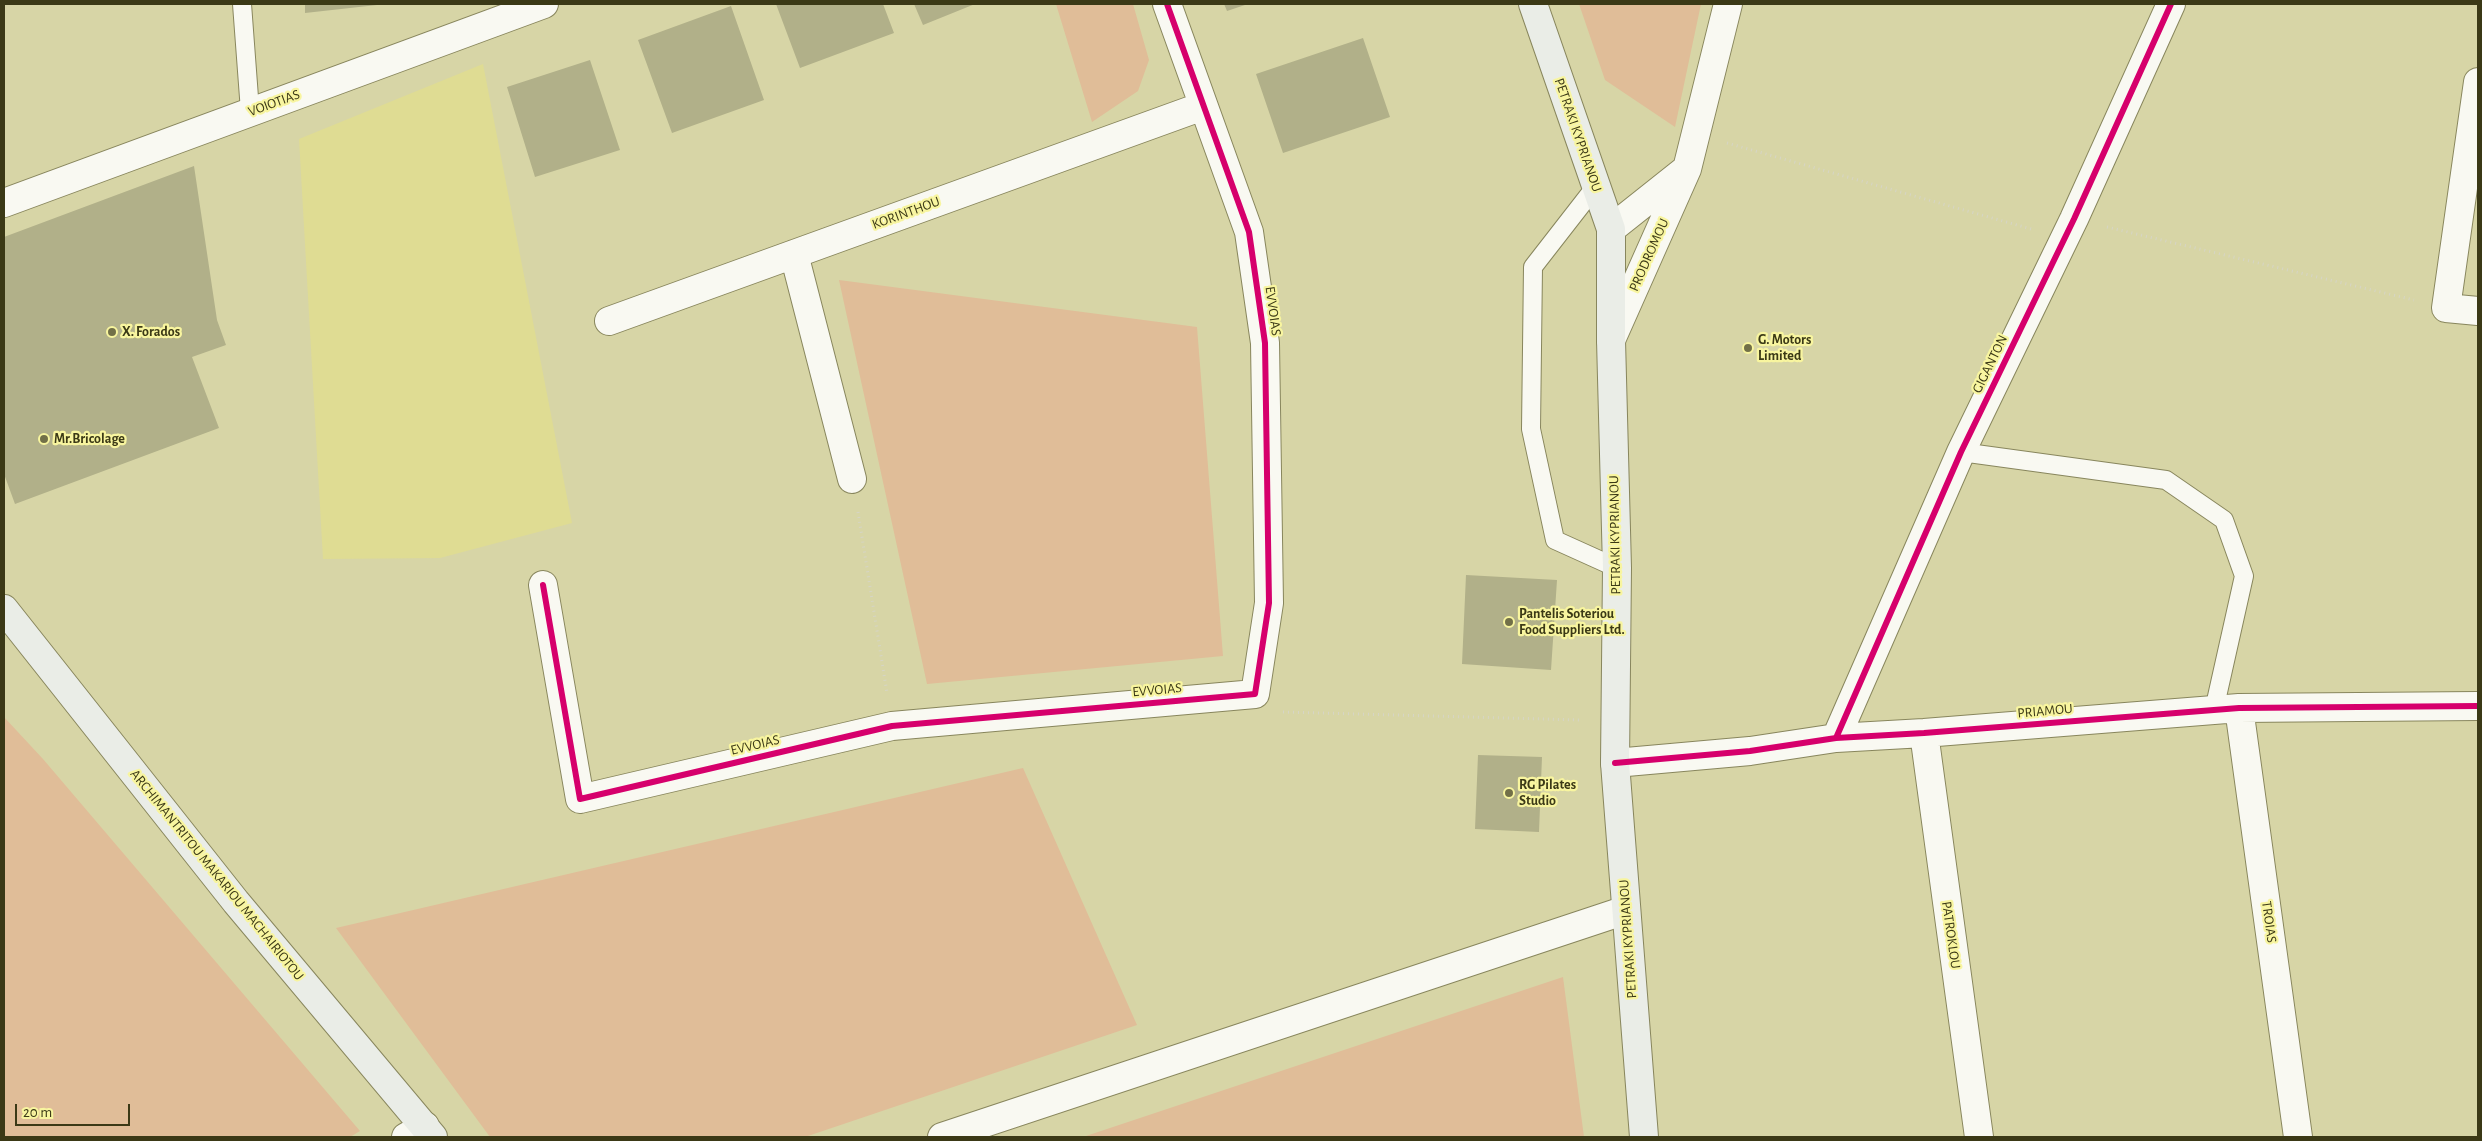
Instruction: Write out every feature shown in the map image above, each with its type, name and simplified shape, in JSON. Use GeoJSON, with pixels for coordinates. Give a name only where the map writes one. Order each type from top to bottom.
{"type":"FeatureCollection","features":[{"type":"Feature","properties":{"kind":"main road","name":"PETRAKI KYPRIANOU"},"geometry":{"type":"LineString","coordinates":[[1533,4],[1611,229],[1611,340],[1617,568],[1615,763],[1644,1137]]}},
{"type":"Feature","properties":{"kind":"main road","name":"ARCHIMANTRITOU MAKARIOU MACHAIRIOTOU"},"geometry":{"type":"LineString","coordinates":[[4,609],[421,1134]]}},
{"type":"Feature","properties":{"kind":"street","name":"VOIOTIAS"},"geometry":{"type":"LineString","coordinates":[[4,204],[544,4]]}},
{"type":"Feature","properties":{"kind":"street","name":"EVVOIAS"},"geometry":{"type":"LineString","coordinates":[[543,585],[580,799],[892,726],[1255,694],[1269,603],[1265,344],[1249,232],[1167,4]]}},
{"type":"Feature","properties":{"kind":"street","name":"PRODROMOU"},"geometry":{"type":"LineString","coordinates":[[1611,340],[1687,169],[1728,4]]}},
{"type":"Feature","properties":{"kind":"street","name":"GIGANTON"},"geometry":{"type":"LineString","coordinates":[[1836,738],[1961,452],[2069,229],[2171,4]]}},
{"type":"Feature","properties":{"kind":"street"},"geometry":{"type":"LineString","coordinates":[[2478,82],[2446,308],[2478,311]]}},
{"type":"Feature","properties":{"kind":"street","name":"KORINTHOU"},"geometry":{"type":"LineString","coordinates":[[609,321],[1203,106]]}},
{"type":"Feature","properties":{"kind":"street","name":"PRODROMOU"},"geometry":{"type":"LineString","coordinates":[[1611,229],[1687,169]]}},
{"type":"Feature","properties":{"kind":"street"},"geometry":{"type":"LineString","coordinates":[[794,254],[852,479]]}},
{"type":"Feature","properties":{"kind":"street","name":"PRIAMOU"},"geometry":{"type":"LineString","coordinates":[[1615,763],[1750,751],[1836,738],[1924,734],[2226,709],[2478,706]]}},
{"type":"Feature","properties":{"kind":"street","name":"TROIAS"},"geometry":{"type":"LineString","coordinates":[[2226,709],[2298,1137]]}},
{"type":"Feature","properties":{"kind":"street","name":"PATROKLOU"},"geometry":{"type":"LineString","coordinates":[[1924,734],[1979,1137]]}},
{"type":"Feature","properties":{"kind":"street"},"geometry":{"type":"LineString","coordinates":[[942,1137],[1626,910]]}},
{"type":"Feature","properties":{"kind":"lane"},"geometry":{"type":"LineString","coordinates":[[242,4],[250,112]]}},
{"type":"Feature","properties":{"kind":"lane"},"geometry":{"type":"LineString","coordinates":[[1596,186],[1533,267],[1530,429],[1555,540],[1617,568]]}},
{"type":"Feature","properties":{"kind":"lane"},"geometry":{"type":"LineString","coordinates":[[1961,452],[2166,480],[2224,520],[2244,576],[2226,709]]}},
{"type":"Feature","properties":{"kind":"path"},"geometry":{"type":"LineString","coordinates":[[1695,134],[2069,229],[2446,308]]}},
{"type":"Feature","properties":{"kind":"path"},"geometry":{"type":"LineString","coordinates":[[852,479],[892,726]]}},
{"type":"Feature","properties":{"kind":"path"},"geometry":{"type":"LineString","coordinates":[[1255,694],[1283,712],[1614,721]]}},
{"type":"Feature","properties":{"kind":"shaded area"},"geometry":{"type":"Polygon","coordinates":[[[1056,4],[1133,4],[1149,60],[1138,91],[1092,122],[1056,4]]]}},
{"type":"Feature","properties":{"kind":"shaded area"},"geometry":{"type":"Polygon","coordinates":[[[1579,4],[1701,4],[1675,127],[1605,80],[1579,4]]]}},
{"type":"Feature","properties":{"kind":"shaded area"},"geometry":{"type":"Polygon","coordinates":[[[483,64],[572,523],[440,558],[323,559],[299,139],[483,64]]]}},
{"type":"Feature","properties":{"kind":"shaded area"},"geometry":{"type":"Polygon","coordinates":[[[839,280],[1197,327],[1223,656],[927,684],[839,280]]]}},
{"type":"Feature","properties":{"kind":"shaded area"},"geometry":{"type":"Polygon","coordinates":[[[4,717],[43,759],[360,1131],[350,1137],[4,1137],[4,717]]]}},
{"type":"Feature","properties":{"kind":"shaded area"},"geometry":{"type":"Polygon","coordinates":[[[1023,768],[1137,1025],[805,1137],[490,1137],[336,928],[1023,768]]]}},
{"type":"Feature","properties":{"kind":"shaded area"},"geometry":{"type":"Polygon","coordinates":[[[1563,977],[1584,1137],[1083,1137],[1563,977]]]}},
{"type":"Feature","properties":{"kind":"building"},"geometry":{"type":"Polygon","coordinates":[[[305,4],[377,4],[377,5],[305,13],[305,4]]]}},
{"type":"Feature","properties":{"kind":"building"},"geometry":{"type":"Polygon","coordinates":[[[776,4],[883,4],[894,33],[800,68],[776,4]]]}},
{"type":"Feature","properties":{"kind":"building"},"geometry":{"type":"Polygon","coordinates":[[[914,4],[975,4],[923,25],[914,4]]]}},
{"type":"Feature","properties":{"kind":"building"},"geometry":{"type":"Polygon","coordinates":[[[1224,4],[1248,4],[1227,11],[1224,4]]]}},
{"type":"Feature","properties":{"kind":"building"},"geometry":{"type":"Polygon","coordinates":[[[731,6],[764,100],[672,133],[638,40],[731,6]]]}},
{"type":"Feature","properties":{"kind":"building"},"geometry":{"type":"Polygon","coordinates":[[[1363,38],[1390,117],[1283,153],[1256,74],[1363,38]]]}},
{"type":"Feature","properties":{"kind":"building"},"geometry":{"type":"Polygon","coordinates":[[[590,60],[620,150],[535,177],[507,87],[590,60]]]}},
{"type":"Feature","properties":{"kind":"building","name":"X. Forados"},"geometry":{"type":"Polygon","coordinates":[[[194,166],[217,320],[226,345],[192,357],[219,428],[15,504],[4,474],[4,237],[194,166]]]}},
{"type":"Feature","properties":{"kind":"building","name":"Pantelis Soteriou Food Suppliers Ltd."},"geometry":{"type":"Polygon","coordinates":[[[1466,575],[1557,580],[1551,670],[1462,664],[1466,575]]]}},
{"type":"Feature","properties":{"kind":"building","name":"RG Pilates Studio"},"geometry":{"type":"Polygon","coordinates":[[[1478,755],[1542,757],[1539,832],[1475,829],[1478,755]]]}},
{"type":"Feature","properties":{"kind":"cycle path"},"geometry":{"type":"LineString","coordinates":[[543,585],[580,799],[892,726],[1255,694],[1269,603],[1265,343],[1249,232],[1167,4]]}},
{"type":"Feature","properties":{"kind":"cycle path"},"geometry":{"type":"LineString","coordinates":[[1836,738],[1961,452],[2074,219],[2171,4]]}},
{"type":"Feature","properties":{"kind":"cycle path"},"geometry":{"type":"LineString","coordinates":[[1615,763],[1750,751],[1836,738],[1924,733],[2239,708],[2478,706]]}},
{"type":"Feature","properties":{"kind":"place","name":"X. Forados"},"geometry":{"type":"Point","coordinates":[112,332]}},
{"type":"Feature","properties":{"kind":"place","name":"G. Motors Limited"},"geometry":{"type":"Point","coordinates":[1748,348]}},
{"type":"Feature","properties":{"kind":"place","name":"Mr.Bricolage"},"geometry":{"type":"Point","coordinates":[44,439]}},
{"type":"Feature","properties":{"kind":"place","name":"Pantelis Soteriou Food Suppliers Ltd."},"geometry":{"type":"Point","coordinates":[1509,622]}},
{"type":"Feature","properties":{"kind":"place","name":"RG Pilates Studio"},"geometry":{"type":"Point","coordinates":[1509,793]}}]}
